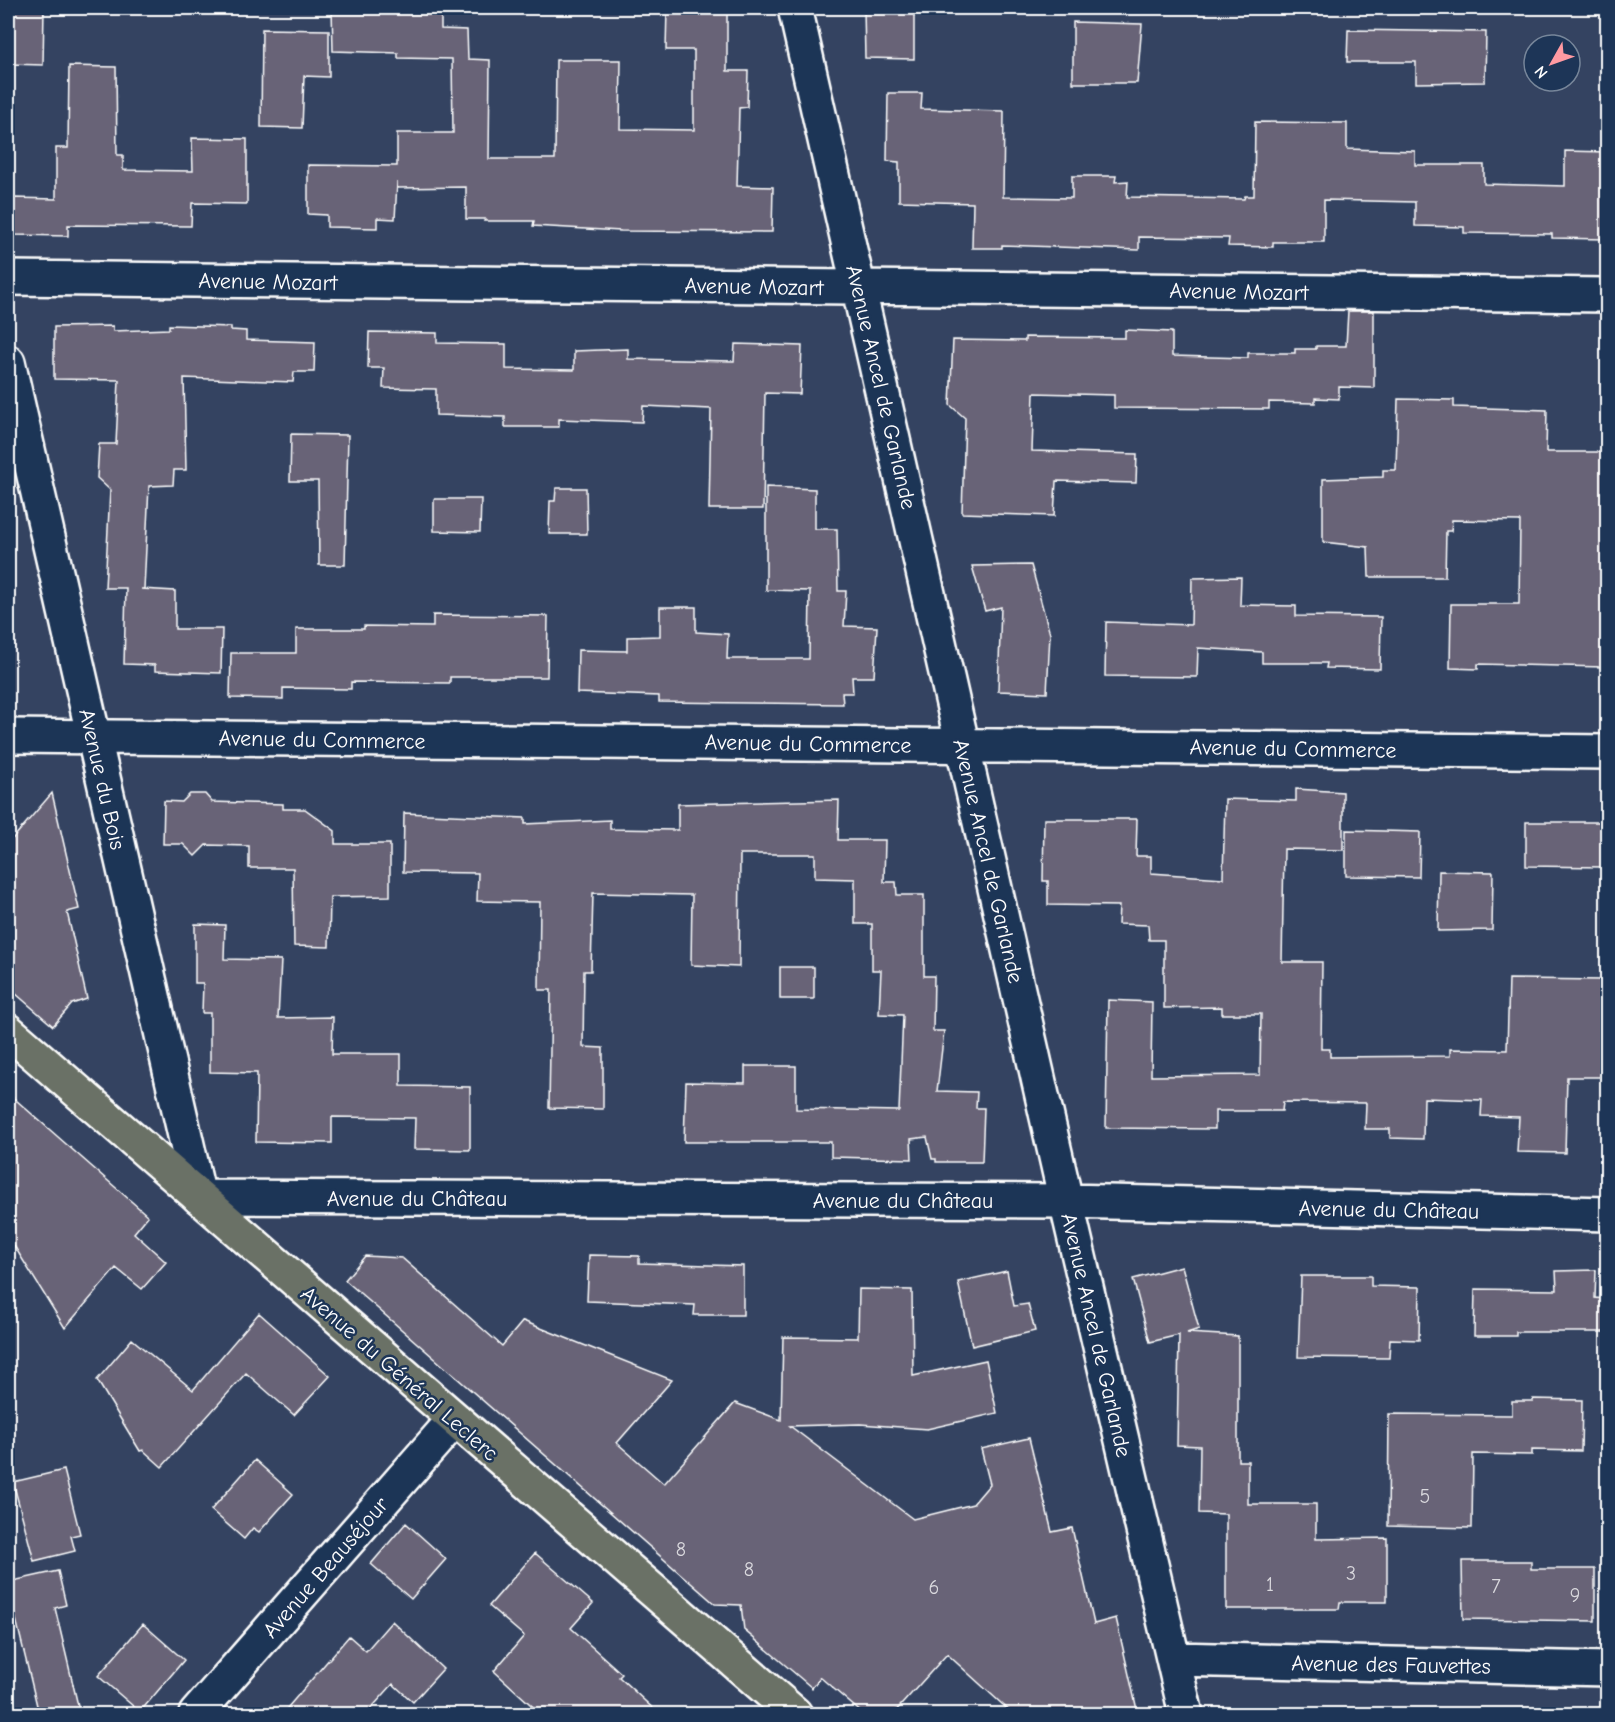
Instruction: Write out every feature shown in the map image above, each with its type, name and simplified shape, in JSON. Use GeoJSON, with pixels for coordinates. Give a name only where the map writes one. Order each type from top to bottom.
{"type":"FeatureCollection","features":[{"type":"Feature","properties":{"kind":"main road","name":"Avenue du Général Leclerc"},"geometry":{"type":"LineString","coordinates":[[8,1031],[795,1714]]}},
{"type":"Feature","properties":{"kind":"street","name":"Avenue Ancel de Garlande"},"geometry":{"type":"LineString","coordinates":[[795,8],[1066,1201],[1186,1714]]}},
{"type":"Feature","properties":{"kind":"street","name":"Avenue Mozart"},"geometry":{"type":"LineString","coordinates":[[8,278],[1608,295]]}},
{"type":"Feature","properties":{"kind":"street","name":"Avenue du Bois"},"geometry":{"type":"LineString","coordinates":[[8,362],[199,1197]]}},
{"type":"Feature","properties":{"kind":"street","name":"Avenue du Commerce"},"geometry":{"type":"LineString","coordinates":[[8,736],[1608,752]]}},
{"type":"Feature","properties":{"kind":"street","name":"Avenue du Château"},"geometry":{"type":"LineString","coordinates":[[199,1197],[1066,1201],[1608,1214]]}},
{"type":"Feature","properties":{"kind":"street","name":"Avenue Beauséjour"},"geometry":{"type":"LineString","coordinates":[[196,1714],[454,1420]]}},
{"type":"Feature","properties":{"kind":"street","name":"Avenue des Fauvettes"},"geometry":{"type":"LineString","coordinates":[[1174,1659],[1608,1669]]}},
{"type":"Feature","properties":{"kind":"building"},"geometry":{"type":"Polygon","coordinates":[[[8,8],[44,8],[43,65],[8,64],[8,8]]]}},
{"type":"Feature","properties":{"kind":"building"},"geometry":{"type":"Polygon","coordinates":[[[332,8],[441,8],[441,29],[467,30],[468,59],[490,60],[489,159],[555,159],[556,60],[621,60],[620,129],[694,130],[694,50],[666,50],[667,8],[727,8],[727,71],[748,71],[747,107],[739,108],[737,186],[773,187],[772,232],[621,231],[533,226],[534,221],[466,219],[466,187],[397,188],[397,182],[395,219],[377,218],[377,228],[327,227],[327,215],[308,214],[308,165],[397,166],[397,133],[453,133],[452,59],[398,58],[398,53],[333,51],[332,8]]]}},
{"type":"Feature","properties":{"kind":"building"},"geometry":{"type":"Polygon","coordinates":[[[864,8],[907,8],[907,13],[914,13],[914,59],[865,58],[864,8]]]}},
{"type":"Feature","properties":{"kind":"building"},"geometry":{"type":"Polygon","coordinates":[[[1073,22],[1142,24],[1137,83],[1073,83],[1073,22]]]}},
{"type":"Feature","properties":{"kind":"building"},"geometry":{"type":"Polygon","coordinates":[[[262,29],[329,30],[329,77],[304,76],[302,128],[261,127],[262,29]]]}},
{"type":"Feature","properties":{"kind":"building"},"geometry":{"type":"Polygon","coordinates":[[[1348,30],[1486,32],[1485,82],[1416,83],[1416,62],[1347,62],[1348,30]]]}},
{"type":"Feature","properties":{"kind":"building"},"geometry":{"type":"Polygon","coordinates":[[[69,66],[116,67],[117,155],[123,155],[123,170],[193,171],[192,138],[247,139],[247,204],[192,203],[191,226],[68,225],[68,236],[14,235],[14,198],[56,199],[56,148],[68,148],[69,66]]]}},
{"type":"Feature","properties":{"kind":"building"},"geometry":{"type":"Polygon","coordinates":[[[888,93],[922,93],[921,109],[1004,111],[1003,197],[1072,198],[1072,176],[1116,176],[1115,182],[1128,181],[1127,197],[1244,199],[1245,196],[1254,196],[1255,122],[1347,123],[1347,149],[1415,151],[1415,165],[1484,165],[1484,184],[1565,186],[1565,151],[1608,152],[1608,226],[1605,226],[1605,239],[1552,238],[1552,234],[1464,233],[1464,227],[1415,226],[1415,202],[1324,200],[1324,242],[1273,242],[1273,247],[1228,246],[1229,238],[1139,237],[1139,250],[1002,245],[1002,248],[972,248],[973,203],[899,201],[899,162],[887,161],[888,93]]]}},
{"type":"Feature","properties":{"kind":"building"},"geometry":{"type":"Polygon","coordinates":[[[1348,311],[1374,311],[1374,388],[1339,387],[1339,399],[1315,398],[1315,403],[1269,402],[1269,409],[1114,408],[1114,395],[1034,393],[1032,451],[1137,454],[1136,483],[1056,481],[1054,516],[962,513],[965,418],[950,405],[953,340],[1025,341],[1025,337],[1125,338],[1125,330],[1172,332],[1172,356],[1248,358],[1248,353],[1295,353],[1295,349],[1316,349],[1316,346],[1346,346],[1348,311]]]}},
{"type":"Feature","properties":{"kind":"building"},"geometry":{"type":"Polygon","coordinates":[[[169,325],[231,327],[231,330],[246,331],[246,340],[315,342],[314,372],[294,372],[293,382],[184,378],[186,470],[174,470],[173,485],[149,486],[144,589],[141,589],[175,591],[175,629],[222,629],[221,673],[155,671],[155,665],[124,664],[126,588],[105,588],[110,490],[97,478],[99,444],[116,444],[119,380],[54,379],[54,327],[113,326],[113,331],[169,329],[169,325]]]}},
{"type":"Feature","properties":{"kind":"building"},"geometry":{"type":"Polygon","coordinates":[[[369,332],[437,333],[437,343],[506,344],[506,369],[574,370],[574,351],[628,349],[628,359],[734,361],[735,344],[802,346],[800,394],[765,393],[763,509],[709,509],[711,409],[643,406],[642,422],[559,419],[559,427],[505,427],[505,417],[436,415],[436,389],[383,388],[384,368],[368,368],[369,332]]]}},
{"type":"Feature","properties":{"kind":"building"},"geometry":{"type":"Polygon","coordinates":[[[1398,399],[1454,400],[1454,407],[1547,410],[1546,452],[1608,452],[1604,667],[1478,664],[1478,669],[1450,668],[1451,604],[1519,604],[1520,521],[1452,520],[1451,531],[1446,531],[1445,577],[1369,577],[1368,547],[1323,542],[1323,479],[1383,477],[1383,470],[1396,470],[1398,399]]]}},
{"type":"Feature","properties":{"kind":"building"},"geometry":{"type":"Polygon","coordinates":[[[291,434],[348,435],[345,565],[319,565],[318,481],[290,481],[291,434]]]}},
{"type":"Feature","properties":{"kind":"building"},"geometry":{"type":"Polygon","coordinates":[[[766,487],[815,489],[815,529],[837,529],[838,591],[846,591],[844,626],[877,627],[874,677],[852,677],[853,693],[842,693],[843,704],[659,702],[659,696],[577,693],[578,650],[627,651],[627,637],[660,636],[660,607],[696,607],[696,632],[728,634],[727,659],[809,659],[810,591],[766,590],[766,487]]]}},
{"type":"Feature","properties":{"kind":"building"},"geometry":{"type":"Polygon","coordinates":[[[556,488],[586,488],[587,534],[549,534],[550,501],[555,501],[556,488]]]}},
{"type":"Feature","properties":{"kind":"building"},"geometry":{"type":"Polygon","coordinates":[[[434,499],[481,499],[480,532],[434,531],[434,499]]]}},
{"type":"Feature","properties":{"kind":"building"},"geometry":{"type":"Polygon","coordinates":[[[1031,565],[1050,634],[1047,693],[998,691],[1001,607],[985,611],[972,566],[1031,565]]]}},
{"type":"Feature","properties":{"kind":"building"},"geometry":{"type":"Polygon","coordinates":[[[1241,577],[1240,605],[1296,606],[1296,616],[1381,617],[1380,669],[1326,668],[1327,663],[1262,663],[1262,652],[1198,648],[1197,677],[1105,676],[1106,622],[1191,625],[1192,578],[1241,577]]]}},
{"type":"Feature","properties":{"kind":"building"},"geometry":{"type":"Polygon","coordinates":[[[433,615],[548,616],[547,677],[450,677],[450,683],[351,682],[351,689],[283,688],[283,699],[230,698],[231,653],[296,653],[296,629],[364,629],[364,626],[433,627],[433,615]]]}},
{"type":"Feature","properties":{"kind":"building"},"geometry":{"type":"Polygon","coordinates":[[[1296,789],[1343,792],[1343,850],[1284,849],[1282,962],[1322,962],[1321,1049],[1330,1049],[1330,1057],[1450,1056],[1450,1049],[1507,1050],[1509,979],[1603,980],[1602,1048],[1608,1048],[1608,1077],[1567,1077],[1565,1153],[1517,1152],[1519,1117],[1481,1116],[1482,1100],[1424,1098],[1423,1139],[1390,1138],[1390,1129],[1365,1129],[1366,1103],[1283,1102],[1282,1111],[1215,1111],[1215,1129],[1106,1128],[1108,1000],[1152,1002],[1151,1076],[1260,1075],[1261,1014],[1222,1014],[1222,1007],[1164,1008],[1164,940],[1149,940],[1148,925],[1118,924],[1119,906],[1048,905],[1048,881],[1043,881],[1044,819],[1137,819],[1136,856],[1151,856],[1151,873],[1223,878],[1225,799],[1296,801],[1296,789]]]}},
{"type":"Feature","properties":{"kind":"building"},"geometry":{"type":"Polygon","coordinates":[[[52,793],[79,909],[67,912],[87,999],[72,1004],[53,1026],[8,987],[8,844],[52,793]]]}},
{"type":"Feature","properties":{"kind":"building"},"geometry":{"type":"Polygon","coordinates":[[[190,794],[205,794],[212,802],[283,804],[283,809],[305,809],[335,831],[335,844],[390,844],[390,896],[330,897],[329,947],[294,946],[293,868],[249,868],[249,846],[206,845],[195,856],[183,844],[163,844],[164,801],[182,802],[190,794]]]}},
{"type":"Feature","properties":{"kind":"building"},"geometry":{"type":"Polygon","coordinates":[[[839,800],[838,840],[885,840],[884,882],[896,882],[897,895],[924,895],[924,976],[934,976],[933,1031],[944,1031],[937,1091],[977,1092],[976,1108],[984,1108],[982,1162],[936,1162],[936,1159],[932,1159],[927,1137],[911,1139],[912,1159],[831,1157],[831,1142],[684,1142],[686,1082],[745,1083],[745,1066],[796,1066],[796,1109],[899,1111],[903,1015],[879,1014],[881,970],[872,970],[872,924],[855,924],[855,879],[815,878],[815,854],[740,854],[739,967],[691,965],[692,895],[593,893],[591,971],[584,971],[583,1047],[603,1048],[603,1109],[549,1108],[551,990],[539,990],[540,902],[477,901],[478,873],[403,872],[404,813],[525,818],[525,824],[610,820],[610,829],[678,830],[678,804],[839,800]]]}},
{"type":"Feature","properties":{"kind":"building"},"geometry":{"type":"Polygon","coordinates":[[[1526,822],[1605,822],[1605,867],[1526,866],[1526,822]]]}},
{"type":"Feature","properties":{"kind":"building"},"geometry":{"type":"Polygon","coordinates":[[[1346,830],[1420,832],[1419,877],[1346,876],[1346,830]]]}},
{"type":"Feature","properties":{"kind":"building"},"geometry":{"type":"Polygon","coordinates":[[[1439,871],[1493,872],[1492,930],[1438,931],[1439,871]]]}},
{"type":"Feature","properties":{"kind":"building"},"geometry":{"type":"Polygon","coordinates":[[[195,924],[225,925],[224,959],[281,960],[278,1018],[333,1017],[332,1054],[401,1054],[401,1086],[470,1087],[470,1150],[414,1149],[415,1118],[332,1117],[332,1143],[256,1142],[257,1073],[210,1072],[210,1013],[202,1013],[203,983],[195,983],[195,924]]]}},
{"type":"Feature","properties":{"kind":"building"},"geometry":{"type":"Polygon","coordinates":[[[780,967],[814,967],[814,999],[780,999],[780,967]]]}},
{"type":"Feature","properties":{"kind":"building"},"geometry":{"type":"Polygon","coordinates":[[[8,1093],[148,1216],[134,1233],[166,1262],[142,1289],[116,1268],[65,1328],[8,1236],[8,1093]]]}},
{"type":"Feature","properties":{"kind":"building"},"geometry":{"type":"Polygon","coordinates":[[[589,1255],[639,1256],[639,1263],[743,1266],[743,1315],[694,1315],[695,1305],[587,1301],[589,1255]]]}},
{"type":"Feature","properties":{"kind":"building"},"geometry":{"type":"Polygon","coordinates":[[[365,1256],[402,1258],[502,1346],[523,1321],[672,1380],[617,1443],[664,1484],[735,1403],[781,1420],[783,1337],[858,1338],[859,1289],[912,1290],[913,1376],[986,1360],[997,1413],[927,1429],[860,1424],[790,1426],[913,1519],[973,1504],[990,1484],[981,1449],[1029,1438],[1052,1532],[1072,1528],[1094,1624],[1116,1618],[1138,1714],[1013,1714],[947,1654],[893,1714],[863,1714],[820,1677],[812,1688],[744,1630],[741,1605],[715,1604],[345,1280],[365,1256]]]}},
{"type":"Feature","properties":{"kind":"building"},"geometry":{"type":"Polygon","coordinates":[[[1182,1266],[1199,1329],[1187,1333],[1238,1336],[1238,1461],[1248,1461],[1248,1504],[1316,1504],[1316,1539],[1387,1538],[1387,1602],[1340,1602],[1339,1609],[1226,1609],[1226,1514],[1199,1513],[1200,1446],[1177,1445],[1179,1335],[1150,1342],[1133,1279],[1182,1266]]]}},
{"type":"Feature","properties":{"kind":"building"},"geometry":{"type":"Polygon","coordinates":[[[1596,1270],[1595,1298],[1605,1299],[1605,1332],[1516,1332],[1516,1336],[1474,1336],[1475,1289],[1557,1290],[1556,1271],[1596,1270]]]}},
{"type":"Feature","properties":{"kind":"building"},"geometry":{"type":"Polygon","coordinates":[[[1007,1271],[1014,1306],[1028,1304],[1035,1331],[972,1346],[958,1282],[1007,1271]]]}},
{"type":"Feature","properties":{"kind":"building"},"geometry":{"type":"Polygon","coordinates":[[[1301,1276],[1371,1276],[1371,1286],[1420,1287],[1419,1340],[1390,1339],[1389,1358],[1298,1357],[1301,1276]]]}},
{"type":"Feature","properties":{"kind":"building"},"geometry":{"type":"Polygon","coordinates":[[[259,1313],[330,1376],[294,1415],[246,1373],[162,1467],[143,1450],[140,1451],[97,1380],[132,1339],[193,1390],[259,1313]]]}},
{"type":"Feature","properties":{"kind":"building"},"geometry":{"type":"Polygon","coordinates":[[[1533,1399],[1582,1400],[1581,1451],[1532,1450],[1532,1455],[1473,1454],[1472,1528],[1388,1526],[1389,1414],[1512,1415],[1512,1401],[1533,1401],[1533,1399]]]}},
{"type":"Feature","properties":{"kind":"building"},"geometry":{"type":"Polygon","coordinates":[[[255,1460],[293,1494],[259,1532],[253,1528],[244,1539],[211,1510],[255,1460]]]}},
{"type":"Feature","properties":{"kind":"building"},"geometry":{"type":"Polygon","coordinates":[[[64,1470],[80,1534],[71,1536],[75,1551],[34,1561],[13,1482],[64,1470]]]}},
{"type":"Feature","properties":{"kind":"building"},"geometry":{"type":"Polygon","coordinates":[[[406,1523],[446,1559],[411,1599],[371,1564],[406,1523]]]}},
{"type":"Feature","properties":{"kind":"building"},"geometry":{"type":"Polygon","coordinates":[[[535,1553],[593,1603],[571,1628],[622,1674],[619,1677],[659,1714],[541,1714],[494,1671],[524,1636],[489,1606],[535,1553]]]}},
{"type":"Feature","properties":{"kind":"building"},"geometry":{"type":"Polygon","coordinates":[[[1462,1561],[1531,1561],[1531,1569],[1595,1569],[1595,1621],[1463,1619],[1462,1561]]]}},
{"type":"Feature","properties":{"kind":"building"},"geometry":{"type":"Polygon","coordinates":[[[58,1571],[66,1605],[55,1608],[80,1714],[39,1714],[8,1586],[8,1582],[58,1571]]]}},
{"type":"Feature","properties":{"kind":"building"},"geometry":{"type":"Polygon","coordinates":[[[392,1621],[443,1669],[413,1702],[393,1684],[366,1714],[282,1714],[349,1636],[366,1651],[392,1621]]]}},
{"type":"Feature","properties":{"kind":"building"},"geometry":{"type":"Polygon","coordinates":[[[143,1624],[184,1660],[140,1712],[98,1676],[143,1624]]]}}]}
